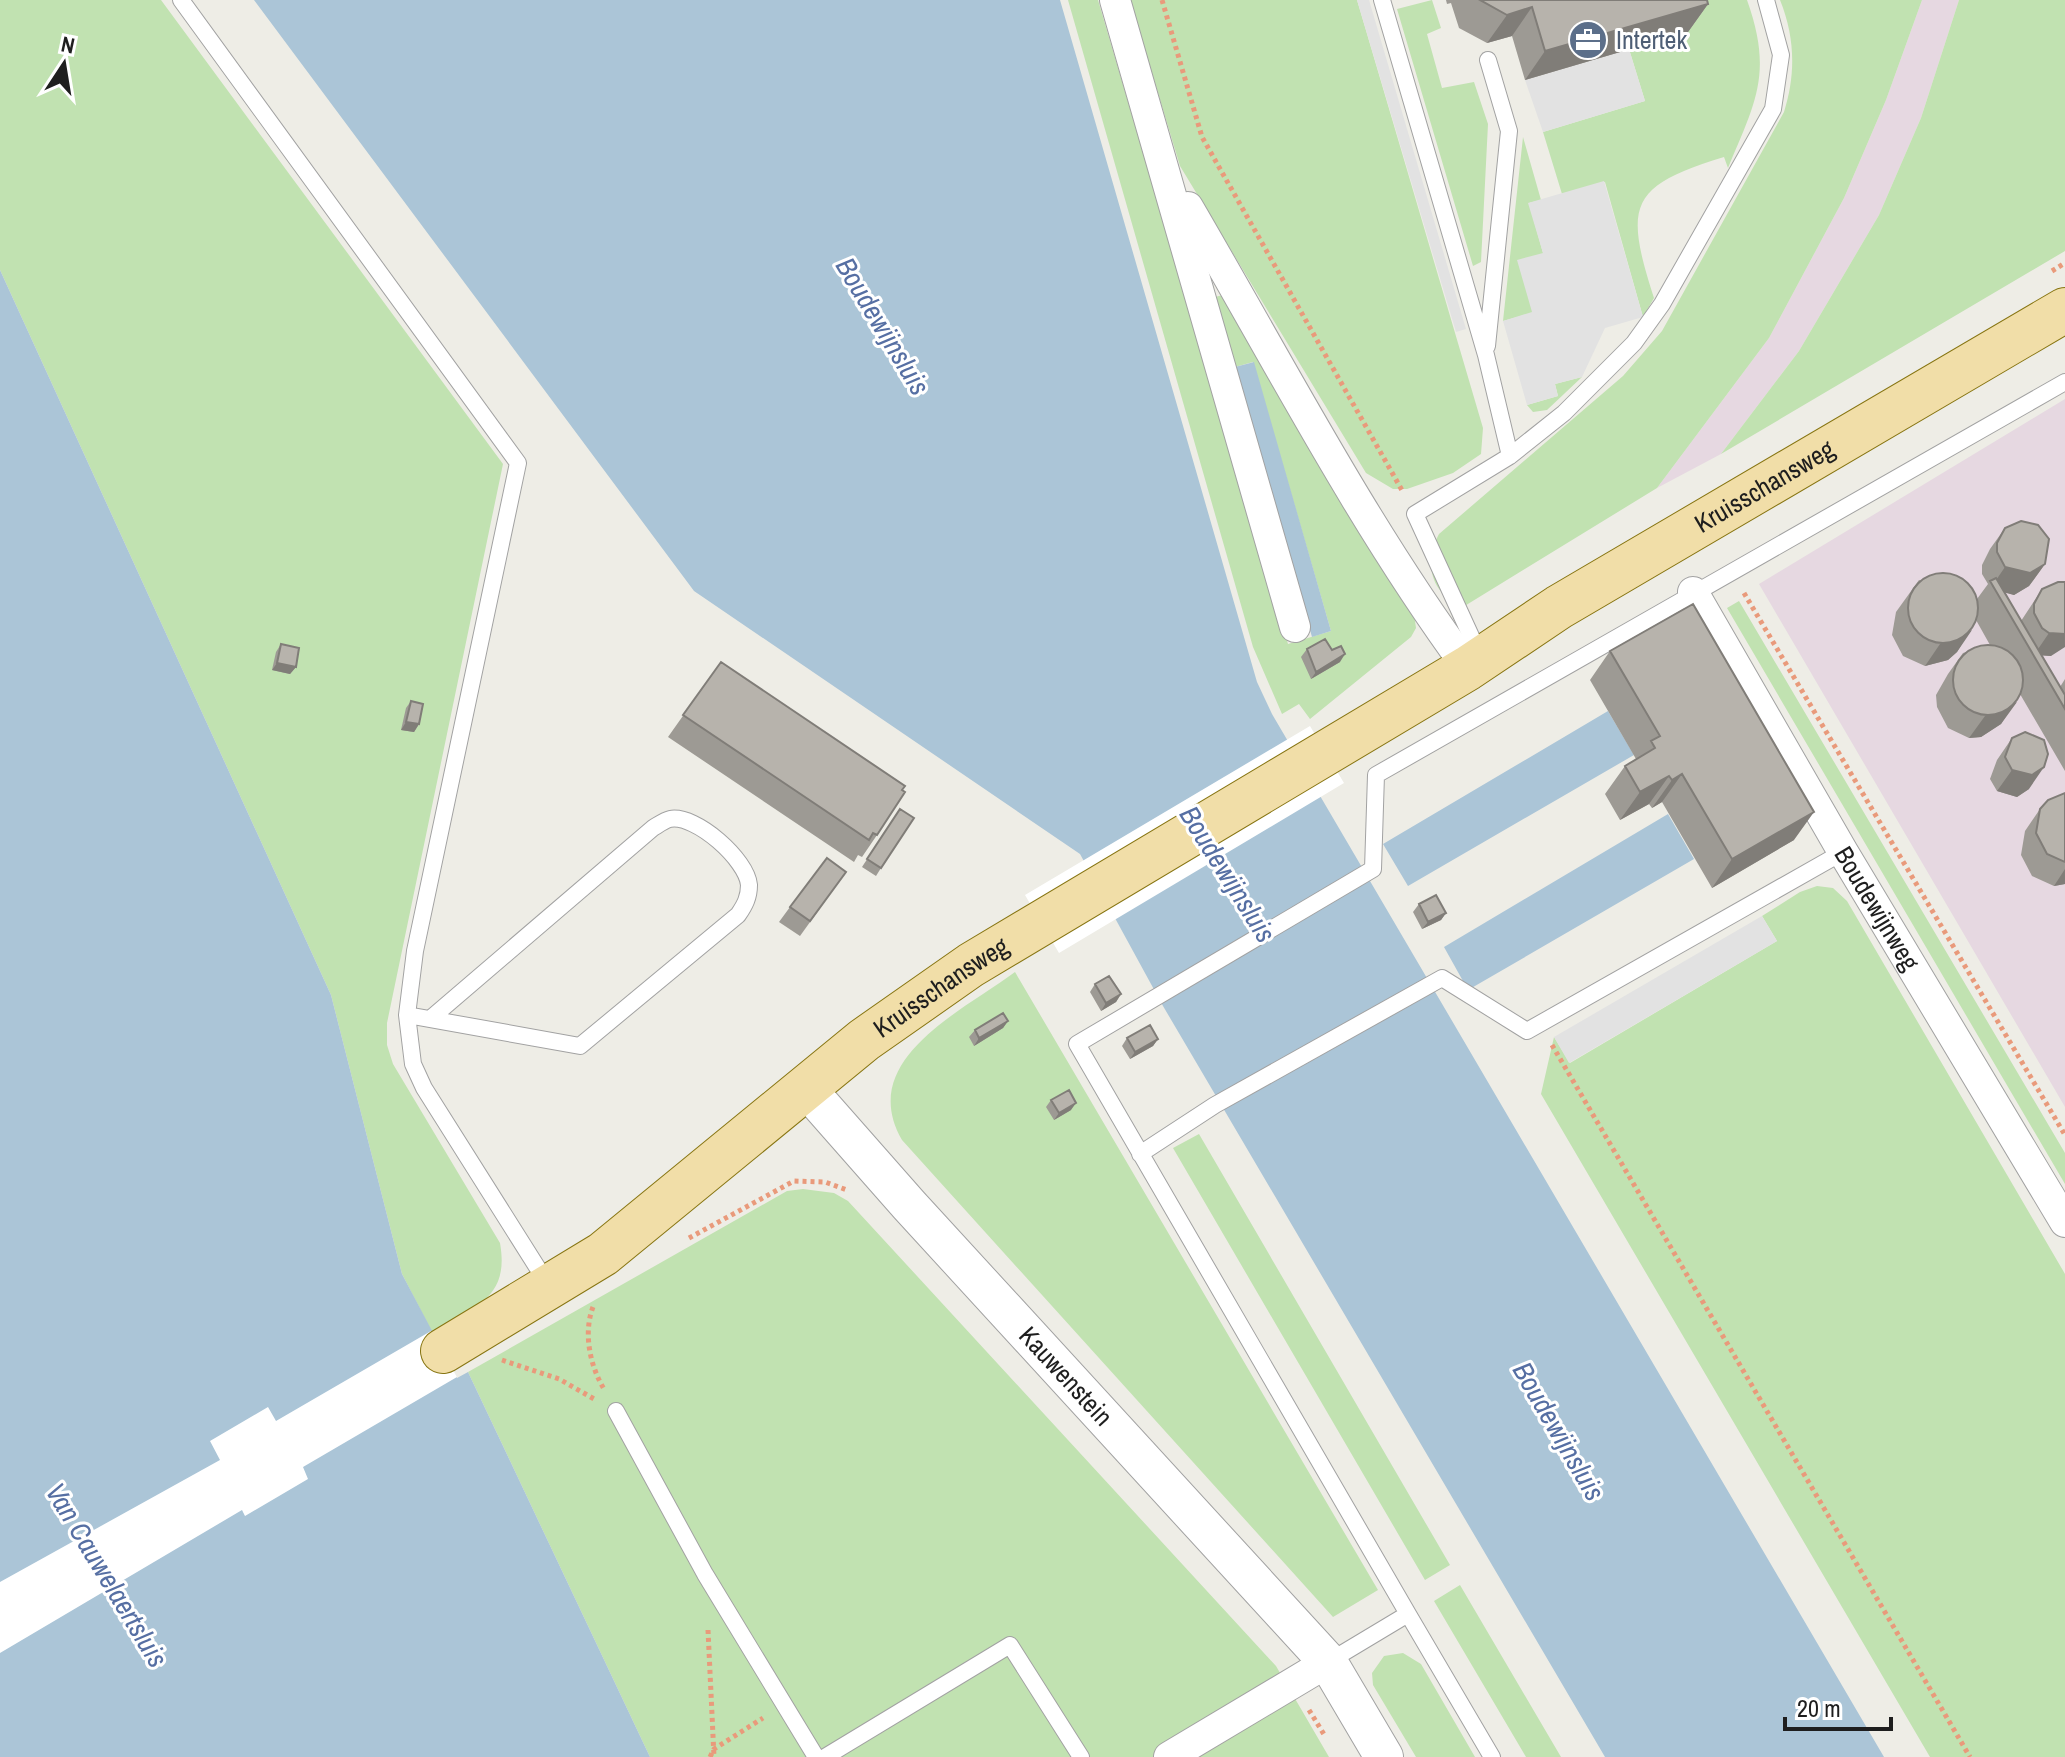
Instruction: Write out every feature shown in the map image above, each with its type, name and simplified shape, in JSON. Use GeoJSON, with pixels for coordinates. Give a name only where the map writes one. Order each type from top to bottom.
{"type":"FeatureCollection","features":[{"type":"Feature","properties":{"kind":"main road","name":"Kruisschansweg"},"geometry":{"type":"LineString","coordinates":[[443,1351],[550,1287],[635,1231],[806,1088],[925,996],[1040,922],[1475,663],[1627,567],[2065,310]]}},
{"type":"Feature","properties":{"kind":"street"},"geometry":{"type":"LineString","coordinates":[[1115,0],[1295,627]]}},
{"type":"Feature","properties":{"kind":"street"},"geometry":{"type":"LineString","coordinates":[[1165,167],[1378,533],[1434,622],[1475,663]]}},
{"type":"Feature","properties":{"kind":"street","name":"Boudewijnweg"},"geometry":{"type":"LineString","coordinates":[[1693,592],[1843,852],[2065,1222]]}},
{"type":"Feature","properties":{"kind":"street","name":"Kauwenstein"},"geometry":{"type":"LineString","coordinates":[[806,1088],[909,1205],[1328,1662],[1384,1757]]}},
{"type":"Feature","properties":{"kind":"street"},"geometry":{"type":"LineString","coordinates":[[1169,1757],[1328,1662]]}},
{"type":"Feature","properties":{"kind":"lane"},"geometry":{"type":"LineString","coordinates":[[181,0],[518,463],[415,951],[407,1015],[408,1041],[424,1088],[550,1287]]}},
{"type":"Feature","properties":{"kind":"lane"},"geometry":{"type":"LineString","coordinates":[[1382,0],[1486,355],[1510,456]]}},
{"type":"Feature","properties":{"kind":"lane"},"geometry":{"type":"LineString","coordinates":[[1475,663],[1415,514],[1510,456],[1564,413],[1634,343],[1662,304],[1773,109],[1781,55],[1766,0]]}},
{"type":"Feature","properties":{"kind":"lane"},"geometry":{"type":"LineString","coordinates":[[1486,355],[1509,131],[1488,60]]}},
{"type":"Feature","properties":{"kind":"lane"},"geometry":{"type":"LineString","coordinates":[[1492,1757],[1077,1044],[1373,869],[1376,775],[2065,382]]}},
{"type":"Feature","properties":{"kind":"lane"},"geometry":{"type":"LineString","coordinates":[[407,1015],[580,1046],[738,915],[747,902],[749,883],[743,868],[708,830],[689,821],[671,819],[653,828],[430,1019]]}},
{"type":"Feature","properties":{"kind":"lane"},"geometry":{"type":"LineString","coordinates":[[1140,1154],[1215,1105],[1442,978],[1527,1031],[1843,852]]}},
{"type":"Feature","properties":{"kind":"lane"},"geometry":{"type":"LineString","coordinates":[[616,1411],[705,1574],[816,1757]]}},
{"type":"Feature","properties":{"kind":"lane"},"geometry":{"type":"LineString","coordinates":[[1328,1662],[1408,1614]]}},
{"type":"Feature","properties":{"kind":"lane"},"geometry":{"type":"LineString","coordinates":[[825,1757],[1010,1645],[1081,1757]]}},
{"type":"Feature","properties":{"kind":"path"},"geometry":{"type":"LineString","coordinates":[[1162,0],[1202,137],[1415,514]]}},
{"type":"Feature","properties":{"kind":"path","name":"Boudewijnweg"},"geometry":{"type":"LineString","coordinates":[[1693,592],[1745,593],[2065,1135]]}},
{"type":"Feature","properties":{"kind":"path"},"geometry":{"type":"LineString","coordinates":[[1539,1024],[1970,1757]]}},
{"type":"Feature","properties":{"kind":"path"},"geometry":{"type":"LineString","coordinates":[[682,1243],[794,1181],[825,1182],[855,1193]]}},
{"type":"Feature","properties":{"kind":"path"},"geometry":{"type":"LineString","coordinates":[[596,1299],[588,1321],[593,1370],[616,1411]]}},
{"type":"Feature","properties":{"kind":"path"},"geometry":{"type":"LineString","coordinates":[[500,1359],[559,1379],[616,1411]]}},
{"type":"Feature","properties":{"kind":"path"},"geometry":{"type":"LineString","coordinates":[[705,1574],[712,1757]]}},
{"type":"Feature","properties":{"kind":"path"},"geometry":{"type":"LineString","coordinates":[[1293,1682],[1330,1745]]}},
{"type":"Feature","properties":{"kind":"path"},"geometry":{"type":"LineString","coordinates":[[714,1749],[785,1705]]}},
{"type":"Feature","properties":{"kind":"shaded area"},"geometry":{"type":"Polygon","coordinates":[[[1357,0],[1369,0],[1466,329],[1456,332],[1357,0]]]}},
{"type":"Feature","properties":{"kind":"shaded area"},"geometry":{"type":"Polygon","coordinates":[[[1922,0],[1959,0],[1921,118],[1879,215],[1799,351],[1721,454],[1657,488],[1769,338],[1844,198],[1886,100],[1922,0]]]}},
{"type":"Feature","properties":{"kind":"shaded area"},"geometry":{"type":"Polygon","coordinates":[[[1629,49],[1645,101],[1543,132],[1525,80],[1629,49]]]}},
{"type":"Feature","properties":{"kind":"shaded area"},"geometry":{"type":"Polygon","coordinates":[[[1604,181],[1643,317],[1605,328],[1582,377],[1555,384],[1558,396],[1527,405],[1503,321],[1532,312],[1517,260],[1543,253],[1528,203],[1604,181]]]}},
{"type":"Feature","properties":{"kind":"shaded area"},"geometry":{"type":"Polygon","coordinates":[[[2065,399],[2065,1107],[1759,584],[2065,399]]]}},
{"type":"Feature","properties":{"kind":"shaded area"},"geometry":{"type":"Polygon","coordinates":[[[1762,916],[1777,941],[1569,1063],[1554,1037],[1762,916]]]}},
{"type":"Feature","properties":{"kind":"green space"},"geometry":{"type":"Polygon","coordinates":[[[0,0],[161,0],[503,464],[387,1023],[387,1045],[393,1064],[500,1243],[502,1262],[494,1289],[475,1308],[432,1332],[402,1274],[331,995],[0,270],[0,0]]]}},
{"type":"Feature","properties":{"kind":"green space"},"geometry":{"type":"Polygon","coordinates":[[[1068,0],[1098,0],[1288,644],[1331,631],[1253,362],[1235,367],[1215,297],[1223,295],[1414,614],[1416,628],[1411,637],[1310,719],[1299,704],[1282,714],[1253,647],[1068,0]]]}},
{"type":"Feature","properties":{"kind":"green space"},"geometry":{"type":"Polygon","coordinates":[[[1130,0],[1357,0],[1483,428],[1481,454],[1453,473],[1407,489],[1393,489],[1366,473],[1180,166],[1130,0]]]}},
{"type":"Feature","properties":{"kind":"green space"},"geometry":{"type":"Polygon","coordinates":[[[1432,0],[1441,28],[1427,34],[1442,88],[1474,82],[1488,124],[1481,262],[1473,266],[1397,9],[1432,0]]]}},
{"type":"Feature","properties":{"kind":"green space"},"geometry":{"type":"Polygon","coordinates":[[[1679,0],[1747,0],[1759,48],[1758,86],[1728,168],[1724,157],[1692,168],[1652,190],[1642,204],[1638,220],[1639,241],[1654,298],[1643,317],[1605,182],[1562,194],[1543,132],[1645,101],[1629,49],[1679,0]]]}},
{"type":"Feature","properties":{"kind":"green space"},"geometry":{"type":"Polygon","coordinates":[[[1780,0],[1922,0],[1886,100],[1844,198],[1769,338],[1657,488],[1463,607],[1444,594],[1433,576],[1432,556],[1439,534],[1623,376],[1662,331],[1784,112],[1791,84],[1792,56],[1789,28],[1780,0]]]}},
{"type":"Feature","properties":{"kind":"green space"},"geometry":{"type":"Polygon","coordinates":[[[1959,0],[2065,0],[2065,251],[1721,454],[1799,351],[1879,215],[1921,118],[1959,0]]]}},
{"type":"Feature","properties":{"kind":"green space"},"geometry":{"type":"Polygon","coordinates":[[[1523,137],[1541,200],[1529,203],[1543,253],[1532,313],[1503,321],[1523,137]]]}},
{"type":"Feature","properties":{"kind":"green space"},"geometry":{"type":"Polygon","coordinates":[[[1582,377],[1547,410],[1533,412],[1527,405],[1558,396],[1555,384],[1582,377]]]}},
{"type":"Feature","properties":{"kind":"green space"},"geometry":{"type":"Polygon","coordinates":[[[1739,601],[2065,1153],[2065,1184],[1727,608],[1739,601]]]}},
{"type":"Feature","properties":{"kind":"green space"},"geometry":{"type":"Polygon","coordinates":[[[1817,886],[1833,888],[1847,901],[2065,1274],[2065,1757],[1930,1757],[1541,1094],[1554,1037],[1570,1063],[1777,941],[1762,916],[1800,892],[1817,886]]]}},
{"type":"Feature","properties":{"kind":"green space"},"geometry":{"type":"Polygon","coordinates":[[[1015,972],[1378,1590],[1333,1617],[902,1140],[891,1111],[893,1086],[903,1062],[943,1022],[1015,972]]]}},
{"type":"Feature","properties":{"kind":"green space"},"geometry":{"type":"Polygon","coordinates":[[[1199,1134],[1450,1565],[1425,1580],[1173,1148],[1199,1134]]]}},
{"type":"Feature","properties":{"kind":"green space"},"geometry":{"type":"Polygon","coordinates":[[[803,1189],[834,1193],[848,1201],[1276,1666],[1329,1757],[650,1757],[468,1372],[787,1191],[803,1189]]]}},
{"type":"Feature","properties":{"kind":"green space"},"geometry":{"type":"Polygon","coordinates":[[[1460,1585],[1561,1757],[1526,1757],[1434,1601],[1460,1585]]]}},
{"type":"Feature","properties":{"kind":"green space"},"geometry":{"type":"Polygon","coordinates":[[[1403,1653],[1421,1664],[1475,1757],[1416,1757],[1373,1685],[1372,1673],[1384,1656],[1403,1653]]]}},
{"type":"Feature","properties":{"kind":"water","name":"Boudewijnsluis"},"geometry":{"type":"Polygon","coordinates":[[[254,0],[1060,0],[1257,682],[1272,714],[1884,1757],[1605,1757],[1163,1006],[1080,854],[694,591],[254,0]]]}},
{"type":"Feature","properties":{"kind":"water","name":"Van Cauwelaertsluis"},"geometry":{"type":"Polygon","coordinates":[[[0,270],[331,995],[402,1274],[457,1378],[468,1372],[650,1757],[0,1757],[0,270]]]}},
{"type":"Feature","properties":{"kind":"water"},"geometry":{"type":"Polygon","coordinates":[[[1254,362],[1331,631],[1312,637],[1235,367],[1254,362]]]}},
{"type":"Feature","properties":{"kind":"water"},"geometry":{"type":"Polygon","coordinates":[[[1608,711],[1634,755],[1408,886],[1383,844],[1608,711]]]}},
{"type":"Feature","properties":{"kind":"water"},"geometry":{"type":"Polygon","coordinates":[[[1668,814],[1694,859],[1468,990],[1444,947],[1668,814]]]}},
{"type":"Feature","properties":{"kind":"pier"},"geometry":{"type":"Polygon","coordinates":[[[1310,726],[1344,783],[1059,953],[1025,895],[1310,726]]]}},
{"type":"Feature","properties":{"kind":"pier"},"geometry":{"type":"Polygon","coordinates":[[[431,1331],[457,1377],[303,1467],[308,1479],[245,1516],[242,1510],[0,1653],[0,1582],[220,1460],[210,1441],[268,1407],[276,1421],[431,1331]]]}},
{"type":"Feature","properties":{"kind":"building"},"geometry":{"type":"Polygon","coordinates":[[[1480,0],[1707,0],[1708,4],[1545,51],[1532,7],[1507,15],[1480,0]]]}},
{"type":"Feature","properties":{"kind":"building"},"geometry":{"type":"Polygon","coordinates":[[[2021,521],[2038,525],[2049,539],[2045,564],[2030,573],[2005,567],[1997,552],[1997,543],[2005,528],[2021,521]]]}},
{"type":"Feature","properties":{"kind":"building"},"geometry":{"type":"Polygon","coordinates":[[[1950,573],[1972,588],[1978,608],[1976,622],[1968,633],[1957,641],[1936,643],[1918,633],[1910,622],[1908,601],[1918,583],[1929,575],[1950,573]]]}},
{"type":"Feature","properties":{"kind":"building"},"geometry":{"type":"Polygon","coordinates":[[[1996,578],[2065,695],[2065,709],[1990,581],[1996,578]]]}},
{"type":"Feature","properties":{"kind":"building"},"geometry":{"type":"Polygon","coordinates":[[[2065,582],[2065,634],[2049,633],[2042,628],[2034,613],[2034,604],[2042,589],[2065,582]]]}},
{"type":"Feature","properties":{"kind":"building"},"geometry":{"type":"Polygon","coordinates":[[[1693,604],[1814,812],[1732,859],[1682,774],[1672,780],[1669,776],[1640,792],[1625,766],[1655,748],[1651,741],[1660,736],[1610,651],[1693,604]]]}},
{"type":"Feature","properties":{"kind":"building"},"geometry":{"type":"Polygon","coordinates":[[[1325,639],[1332,650],[1341,646],[1345,654],[1316,672],[1307,649],[1325,639]]]}},
{"type":"Feature","properties":{"kind":"building"},"geometry":{"type":"Polygon","coordinates":[[[281,644],[299,648],[296,667],[277,663],[281,644]]]}},
{"type":"Feature","properties":{"kind":"building"},"geometry":{"type":"Polygon","coordinates":[[[1995,645],[2017,660],[2023,680],[2021,694],[2013,705],[2002,713],[1981,715],[1963,705],[1955,694],[1953,673],[1963,655],[1974,647],[1995,645]]]}},
{"type":"Feature","properties":{"kind":"building"},"geometry":{"type":"Polygon","coordinates":[[[721,662],[905,786],[902,790],[905,792],[877,835],[873,833],[869,840],[683,715],[721,662]]]}},
{"type":"Feature","properties":{"kind":"building"},"geometry":{"type":"Polygon","coordinates":[[[411,701],[423,704],[419,724],[406,722],[411,701]]]}},
{"type":"Feature","properties":{"kind":"building"},"geometry":{"type":"Polygon","coordinates":[[[2025,732],[2044,740],[2048,754],[2044,767],[2032,775],[2012,770],[2005,757],[2012,738],[2025,732]]]}},
{"type":"Feature","properties":{"kind":"building"},"geometry":{"type":"Polygon","coordinates":[[[2065,793],[2065,862],[2047,854],[2036,833],[2040,809],[2048,800],[2065,793]]]}},
{"type":"Feature","properties":{"kind":"building"},"geometry":{"type":"Polygon","coordinates":[[[900,809],[914,818],[881,868],[867,859],[900,809]]]}},
{"type":"Feature","properties":{"kind":"building"},"geometry":{"type":"Polygon","coordinates":[[[827,858],[846,872],[810,921],[790,907],[827,858]]]}},
{"type":"Feature","properties":{"kind":"building"},"geometry":{"type":"Polygon","coordinates":[[[1436,895],[1446,913],[1428,922],[1419,904],[1436,895]]]}},
{"type":"Feature","properties":{"kind":"building"},"geometry":{"type":"Polygon","coordinates":[[[1109,976],[1121,994],[1106,1003],[1095,984],[1109,976]]]}},
{"type":"Feature","properties":{"kind":"building"},"geometry":{"type":"Polygon","coordinates":[[[1003,1013],[1008,1021],[979,1038],[975,1030],[1003,1013]]]}},
{"type":"Feature","properties":{"kind":"building"},"geometry":{"type":"Polygon","coordinates":[[[1150,1025],[1158,1039],[1135,1052],[1127,1038],[1150,1025]]]}},
{"type":"Feature","properties":{"kind":"building"},"geometry":{"type":"Polygon","coordinates":[[[1069,1090],[1076,1103],[1059,1113],[1051,1100],[1069,1090]]]}},
{"type":"Feature","properties":{"kind":"place","name":"Intertek"},"geometry":{"type":"Point","coordinates":[1588,40]}}]}
